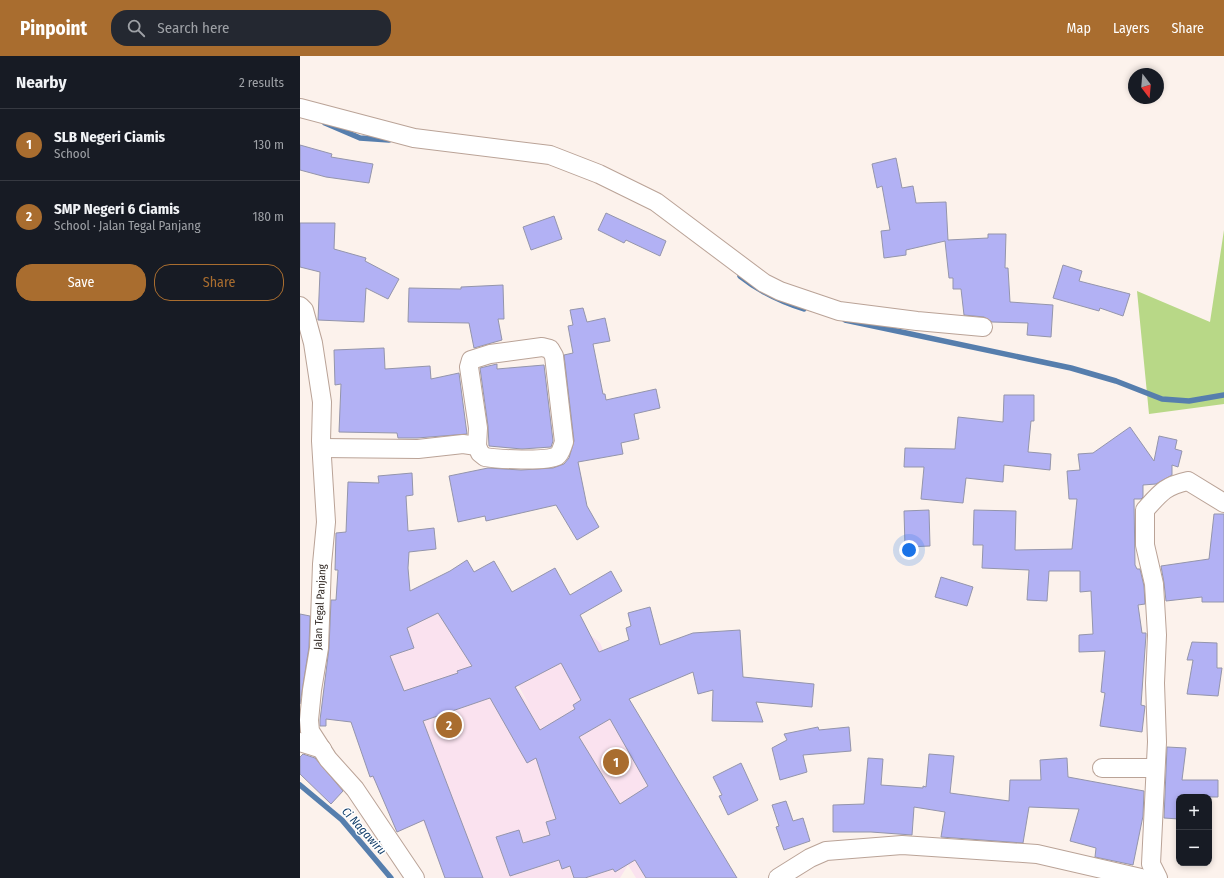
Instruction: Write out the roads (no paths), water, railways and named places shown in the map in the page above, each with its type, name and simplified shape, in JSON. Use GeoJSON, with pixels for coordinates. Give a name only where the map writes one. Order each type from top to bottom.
{"type":"FeatureCollection","features":[{"type":"Feature","properties":{"kind":"street"},"geometry":{"type":"LineString","coordinates":[[300,108],[414,138],[550,155],[599,174],[656,202],[764,283],[780,291],[839,311],[917,321],[983,327]]}},
{"type":"Feature","properties":{"kind":"street","name":"Jalan Tegal Panjang"},"geometry":{"type":"LineString","coordinates":[[300,306],[304,310],[314,350],[322,402],[322,448],[326,522],[322,564],[319,648],[309,720],[310,731],[328,759],[355,789],[415,878]]}},
{"type":"Feature","properties":{"kind":"street"},"geometry":{"type":"LineString","coordinates":[[542,348],[550,349],[554,356],[564,442],[562,451],[557,456],[544,459],[493,459],[485,457],[480,453],[477,446],[478,428],[469,367],[471,360],[490,354],[542,348]]}},
{"type":"Feature","properties":{"kind":"street"},"geometry":{"type":"LineString","coordinates":[[322,448],[418,449],[463,444],[477,446]]}},
{"type":"Feature","properties":{"kind":"street"},"geometry":{"type":"LineString","coordinates":[[1158,878],[1151,864],[1155,768],[1155,683],[1158,635],[1154,584],[1145,545],[1145,510],[1161,492],[1172,484],[1188,481],[1224,503]]}},
{"type":"Feature","properties":{"kind":"street"},"geometry":{"type":"LineString","coordinates":[[300,742],[322,749]]}},
{"type":"Feature","properties":{"kind":"street"},"geometry":{"type":"LineString","coordinates":[[1102,768],[1155,768]]}},
{"type":"Feature","properties":{"kind":"street"},"geometry":{"type":"LineString","coordinates":[[778,878],[810,858],[826,851],[902,845],[1037,854],[1141,878]]}},
{"type":"Feature","properties":{"kind":"waterway"},"geometry":{"type":"LineString","coordinates":[[325,123],[360,138],[389,140]]}},
{"type":"Feature","properties":{"kind":"waterway"},"geometry":{"type":"LineString","coordinates":[[740,276],[770,296],[804,309]]}},
{"type":"Feature","properties":{"kind":"waterway"},"geometry":{"type":"LineString","coordinates":[[845,320],[1071,368],[1116,381],[1162,399],[1189,401],[1224,395]]}},
{"type":"Feature","properties":{"kind":"waterway","name":"Ci Nagawiru"},"geometry":{"type":"LineString","coordinates":[[300,785],[342,820],[391,878]]}},
{"type":"Feature","properties":{"kind":"place","name":"SMP Negeri 6 Ciamis"},"geometry":{"type":"Point","coordinates":[449,725]}},
{"type":"Feature","properties":{"kind":"place","name":"SLB Negeri Ciamis"},"geometry":{"type":"Point","coordinates":[616,762]}}]}
